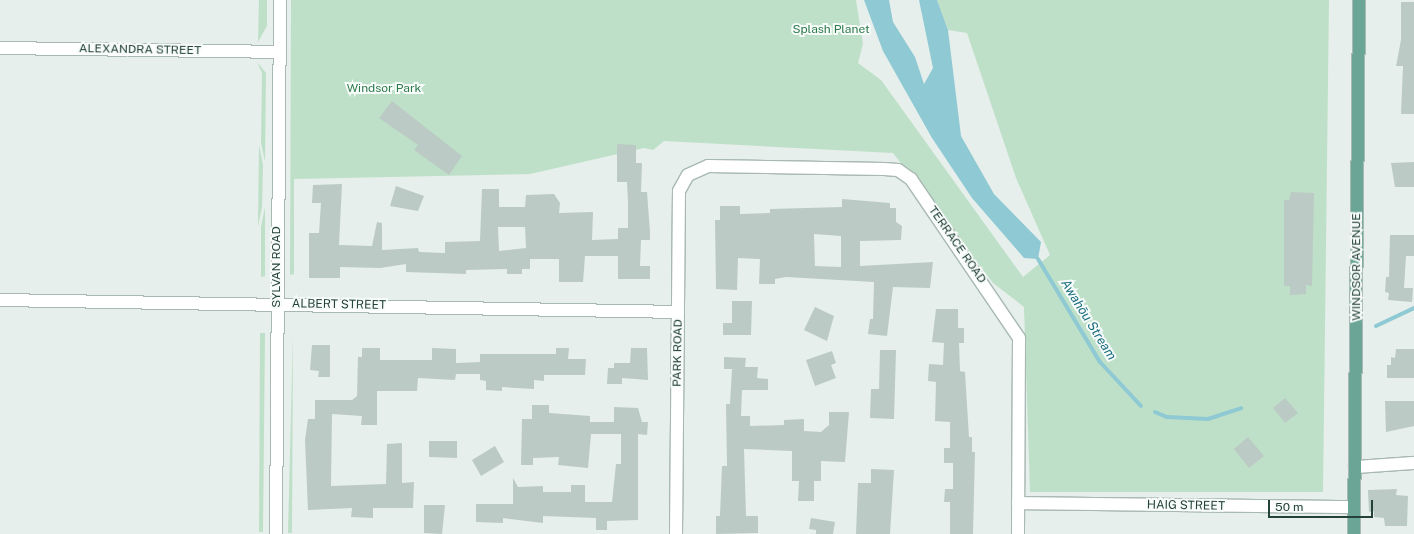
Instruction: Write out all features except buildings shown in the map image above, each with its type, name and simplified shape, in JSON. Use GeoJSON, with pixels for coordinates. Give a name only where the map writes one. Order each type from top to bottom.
{"type":"FeatureCollection","features":[{"type":"Feature","properties":{"kind":"main road","name":"WINDSOR AVENUE"},"geometry":{"type":"LineString","coordinates":[[1354,534],[1359,0]]}},
{"type":"Feature","properties":{"kind":"street","name":"SYLVAN ROAD"},"geometry":{"type":"LineString","coordinates":[[276,534],[280,0]]}},
{"type":"Feature","properties":{"kind":"street","name":"ALEXANDRA STREET"},"geometry":{"type":"LineString","coordinates":[[0,48],[279,52]]}},
{"type":"Feature","properties":{"kind":"street","name":"TERRACE ROAD"},"geometry":{"type":"LineString","coordinates":[[688,175],[708,166],[876,169],[898,170],[911,179],[1019,338],[1018,534]]}},
{"type":"Feature","properties":{"kind":"street","name":"PARK ROAD"},"geometry":{"type":"LineString","coordinates":[[676,534],[679,191],[688,175]]}},
{"type":"Feature","properties":{"kind":"street","name":"ALBERT STREET"},"geometry":{"type":"LineString","coordinates":[[0,300],[678,312]]}},
{"type":"Feature","properties":{"kind":"street"},"geometry":{"type":"LineString","coordinates":[[1355,467],[1414,463]]}},
{"type":"Feature","properties":{"kind":"street","name":"HAIG STREET"},"geometry":{"type":"LineString","coordinates":[[1018,503],[1354,507]]}},
{"type":"Feature","properties":{"kind":"green space"},"geometry":{"type":"Polygon","coordinates":[[[259,0],[267,0],[267,26],[258,42],[259,0]]]}},
{"type":"Feature","properties":{"kind":"green space"},"geometry":{"type":"Polygon","coordinates":[[[291,0],[856,0],[863,44],[858,63],[881,80],[1023,277],[1050,255],[1016,178],[967,33],[948,30],[937,0],[1329,0],[1323,492],[1030,492],[1024,307],[993,283],[893,153],[664,141],[653,150],[644,148],[530,174],[294,179],[294,274],[290,275],[291,0]]]}},
{"type":"Feature","properties":{"kind":"green space"},"geometry":{"type":"Polygon","coordinates":[[[257,62],[266,73],[265,162],[261,143],[262,73],[257,62]]]}},
{"type":"Feature","properties":{"kind":"green space"},"geometry":{"type":"Polygon","coordinates":[[[259,145],[263,165],[262,207],[258,226],[259,145]]]}},
{"type":"Feature","properties":{"kind":"green space"},"geometry":{"type":"Polygon","coordinates":[[[265,207],[265,276],[261,277],[261,227],[265,207]]]}},
{"type":"Feature","properties":{"kind":"green space"},"geometry":{"type":"Polygon","coordinates":[[[260,333],[265,333],[263,532],[259,532],[260,333]]]}},
{"type":"Feature","properties":{"kind":"green space"},"geometry":{"type":"Polygon","coordinates":[[[293,334],[292,533],[288,533],[293,334]]]}},
{"type":"Feature","properties":{"kind":"water"},"geometry":{"type":"Polygon","coordinates":[[[864,0],[889,0],[893,22],[915,57],[924,84],[933,68],[919,0],[937,0],[948,30],[961,136],[994,194],[1041,242],[1038,259],[1024,258],[972,198],[932,138],[883,51],[864,0]]]}},
{"type":"Feature","properties":{"kind":"waterway","name":"Awahōu Stream"},"geometry":{"type":"LineString","coordinates":[[1038,259],[1100,362],[1141,406]]}},
{"type":"Feature","properties":{"kind":"waterway","name":"Awahōu Stream"},"geometry":{"type":"LineString","coordinates":[[1376,326],[1414,308]]}},
{"type":"Feature","properties":{"kind":"waterway","name":"Awahōu Stream"},"geometry":{"type":"LineString","coordinates":[[1155,412],[1167,417],[1208,419],[1241,408]]}},
{"type":"Feature","properties":{"kind":"park label","name":"Splash Planet"},"geometry":{"type":"Point","coordinates":[831,30]}},
{"type":"Feature","properties":{"kind":"park label","name":"Windsor Park"},"geometry":{"type":"Point","coordinates":[384,89]}}]}
